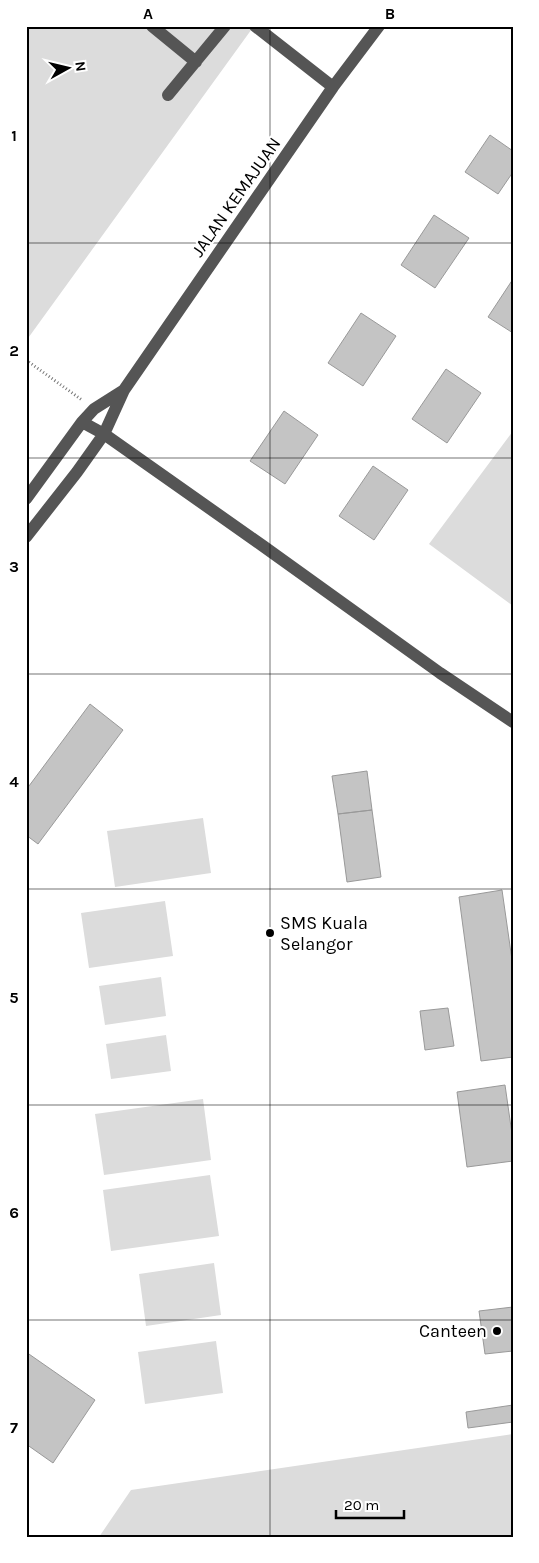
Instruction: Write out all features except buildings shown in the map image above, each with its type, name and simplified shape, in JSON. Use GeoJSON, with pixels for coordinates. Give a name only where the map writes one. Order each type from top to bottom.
{"type":"FeatureCollection","features":[{"type":"Feature","properties":{"kind":"street"},"geometry":{"type":"LineString","coordinates":[[152,26],[196,62]]}},
{"type":"Feature","properties":{"kind":"street"},"geometry":{"type":"LineString","coordinates":[[168,95],[225,26]]}},
{"type":"Feature","properties":{"kind":"street"},"geometry":{"type":"LineString","coordinates":[[255,26],[333,87]]}},
{"type":"Feature","properties":{"kind":"street","name":"JALAN KEMAJUAN"},"geometry":{"type":"LineString","coordinates":[[26,537],[104,434],[124,390],[333,87],[379,26]]}},
{"type":"Feature","properties":{"kind":"street","name":"JALAN KEMAJUAN"},"geometry":{"type":"LineString","coordinates":[[26,499],[94,408],[124,390]]}},
{"type":"Feature","properties":{"kind":"street"},"geometry":{"type":"LineString","coordinates":[[82,422],[104,434],[440,673],[513,722]]}},
{"type":"Feature","properties":{"kind":"path"},"geometry":{"type":"LineString","coordinates":[[26,360],[94,408]]}},
{"type":"Feature","properties":{"kind":"shaded area"},"geometry":{"type":"Polygon","coordinates":[[[26,26],[254,26],[26,341],[26,26]]]}},
{"type":"Feature","properties":{"kind":"shaded area"},"geometry":{"type":"Polygon","coordinates":[[[513,431],[513,606],[429,544],[513,431]]]}},
{"type":"Feature","properties":{"kind":"shaded area"},"geometry":{"type":"Polygon","coordinates":[[[203,818],[211,873],[115,887],[107,831],[203,818]]]}},
{"type":"Feature","properties":{"kind":"shaded area"},"geometry":{"type":"Polygon","coordinates":[[[165,901],[173,956],[89,968],[81,913],[165,901]]]}},
{"type":"Feature","properties":{"kind":"shaded area"},"geometry":{"type":"Polygon","coordinates":[[[161,977],[166,1016],[105,1025],[99,986],[161,977]]]}},
{"type":"Feature","properties":{"kind":"shaded area"},"geometry":{"type":"Polygon","coordinates":[[[166,1035],[171,1071],[111,1079],[106,1044],[166,1035]]]}},
{"type":"Feature","properties":{"kind":"shaded area"},"geometry":{"type":"Polygon","coordinates":[[[203,1099],[211,1160],[104,1175],[95,1114],[203,1099]]]}},
{"type":"Feature","properties":{"kind":"shaded area"},"geometry":{"type":"Polygon","coordinates":[[[210,1175],[219,1236],[111,1251],[103,1190],[210,1175]]]}},
{"type":"Feature","properties":{"kind":"shaded area"},"geometry":{"type":"Polygon","coordinates":[[[214,1263],[221,1315],[146,1326],[139,1274],[214,1263]]]}},
{"type":"Feature","properties":{"kind":"shaded area"},"geometry":{"type":"Polygon","coordinates":[[[216,1341],[223,1393],[145,1404],[138,1352],[216,1341]]]}},
{"type":"Feature","properties":{"kind":"shaded area"},"geometry":{"type":"Polygon","coordinates":[[[513,1434],[513,1537],[99,1537],[131,1490],[513,1434]]]}},
{"type":"Feature","properties":{"kind":"place","name":"SMS Kuala Selangor"},"geometry":{"type":"Point","coordinates":[270,933]}},
{"type":"Feature","properties":{"kind":"place","name":"Canteen"},"geometry":{"type":"Point","coordinates":[497,1331]}}]}
